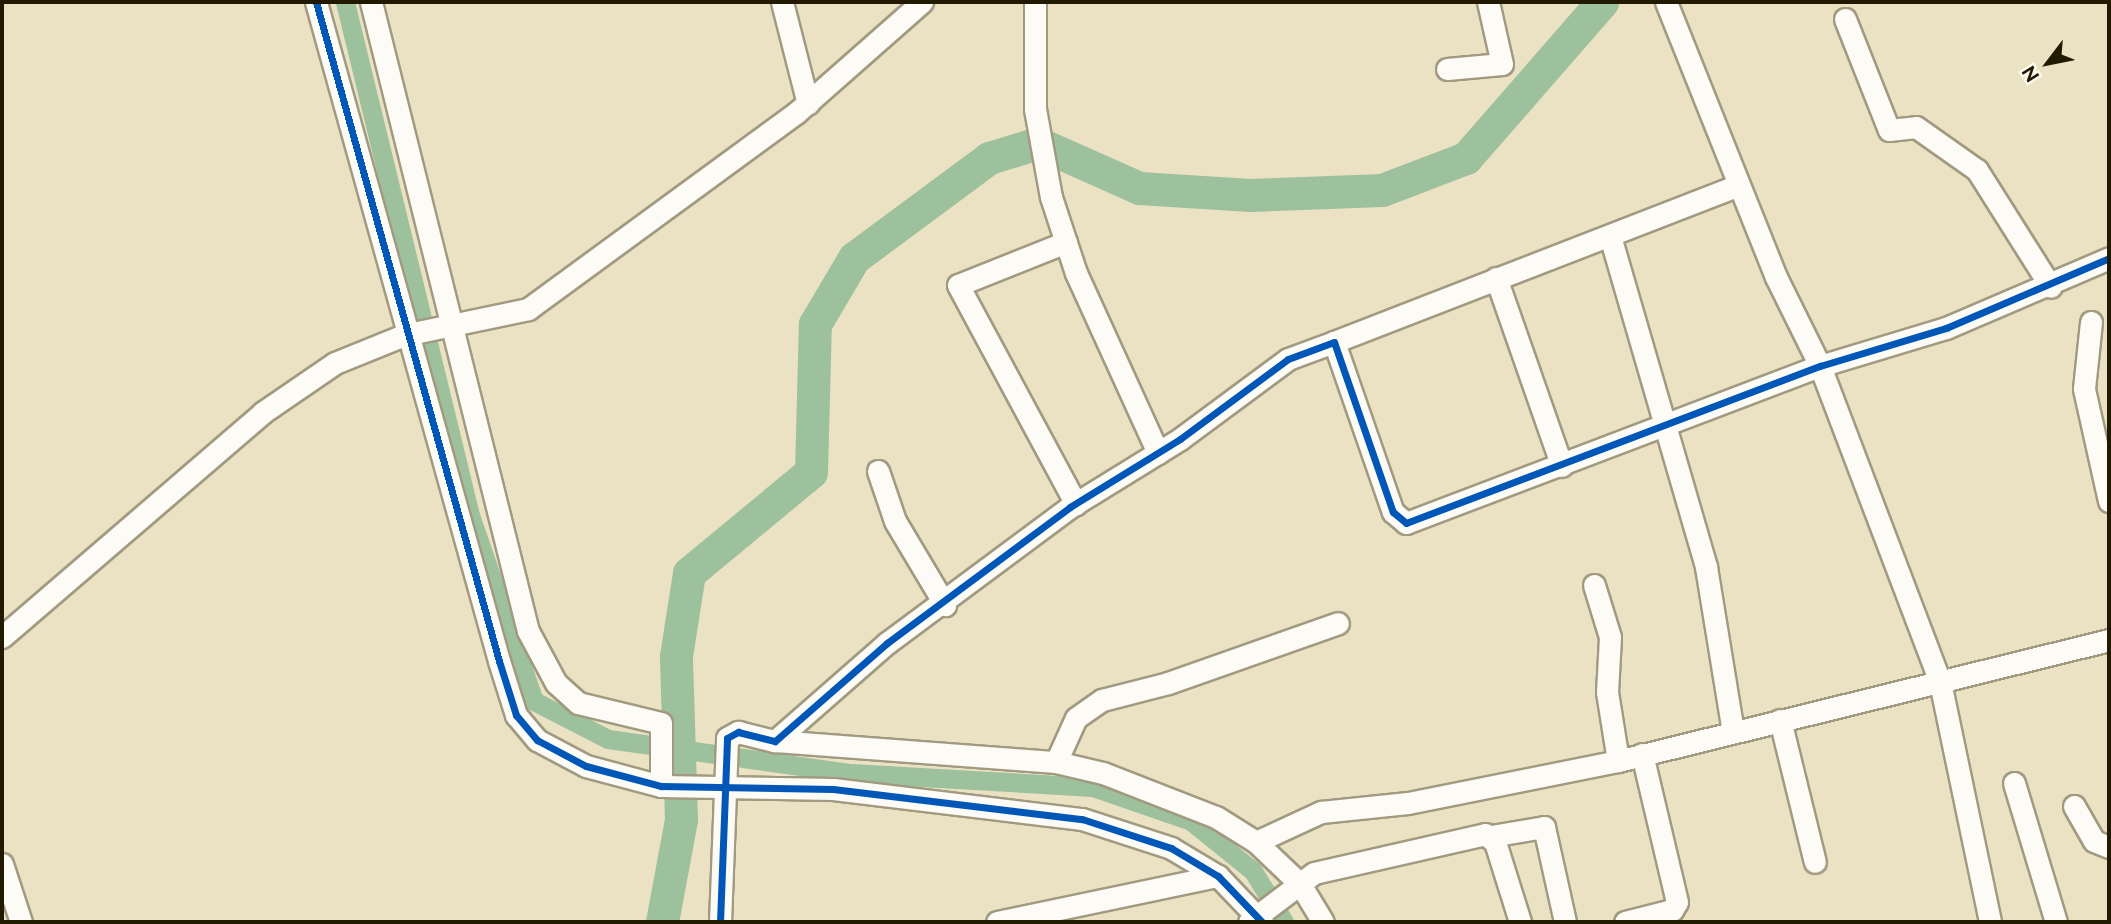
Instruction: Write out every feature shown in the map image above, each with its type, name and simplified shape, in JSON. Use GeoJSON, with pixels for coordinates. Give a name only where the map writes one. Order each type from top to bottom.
{"type":"FeatureCollection","features":[{"type":"Feature","properties":{"kind":"street"},"geometry":{"type":"LineString","coordinates":[[316,2],[516,715],[537,740],[586,766],[666,786],[833,789],[1082,819],[1171,848],[1218,876],[1259,918],[1314,873],[1381,855],[1544,827],[1565,922]]}},
{"type":"Feature","properties":{"kind":"street"},"geometry":{"type":"LineString","coordinates":[[371,2],[528,631],[556,683],[578,703],[661,723],[666,732],[662,764],[666,786]]}},
{"type":"Feature","properties":{"kind":"street"},"geometry":{"type":"LineString","coordinates":[[782,2],[808,104]]}},
{"type":"Feature","properties":{"kind":"street"},"geometry":{"type":"LineString","coordinates":[[2,637],[262,413],[335,363],[409,334],[528,309],[808,104],[922,2]]}},
{"type":"Feature","properties":{"kind":"street"},"geometry":{"type":"LineString","coordinates":[[1035,2],[1038,130],[1045,172],[1066,242],[1158,453]]}},
{"type":"Feature","properties":{"kind":"street"},"geometry":{"type":"LineString","coordinates":[[1447,69],[1502,64],[1488,2]]}},
{"type":"Feature","properties":{"kind":"street"},"geometry":{"type":"LineString","coordinates":[[1665,2],[1738,185],[1820,366],[1940,682],[1990,922]]}},
{"type":"Feature","properties":{"kind":"street"},"geometry":{"type":"LineString","coordinates":[[1845,19],[1889,130],[1916,127],[1977,170],[2051,287]]}},
{"type":"Feature","properties":{"kind":"street"},"geometry":{"type":"LineString","coordinates":[[775,741],[887,643],[945,605],[1076,504],[1158,453],[1274,367],[1738,185]]}},
{"type":"Feature","properties":{"kind":"street"},"geometry":{"type":"LineString","coordinates":[[1610,236],[1661,428],[1675,453],[1706,567],[1733,731]]}},
{"type":"Feature","properties":{"kind":"street"},"geometry":{"type":"LineString","coordinates":[[1066,242],[958,285],[1076,504]]}},
{"type":"Feature","properties":{"kind":"street"},"geometry":{"type":"LineString","coordinates":[[1334,342],[1400,521],[1429,517],[1820,366],[1853,361],[2051,287],[2109,258]]}},
{"type":"Feature","properties":{"kind":"street"},"geometry":{"type":"LineString","coordinates":[[1496,278],[1562,466]]}},
{"type":"Feature","properties":{"kind":"street"},"geometry":{"type":"LineString","coordinates":[[2091,322],[2084,389],[2109,501]]}},
{"type":"Feature","properties":{"kind":"street"},"geometry":{"type":"LineString","coordinates":[[878,471],[895,521],[945,605]]}},
{"type":"Feature","properties":{"kind":"street"},"geometry":{"type":"LineString","coordinates":[[1594,585],[1610,637],[1607,692],[1618,761]]}},
{"type":"Feature","properties":{"kind":"street"},"geometry":{"type":"LineString","coordinates":[[1056,762],[1076,718],[1102,699],[1168,683],[1338,623]]}},
{"type":"Feature","properties":{"kind":"street"},"geometry":{"type":"LineString","coordinates":[[1256,842],[1321,812],[1408,803],[1618,761],[2109,640]]}},
{"type":"Feature","properties":{"kind":"street"},"geometry":{"type":"LineString","coordinates":[[1780,720],[1815,862]]}},
{"type":"Feature","properties":{"kind":"street"},"geometry":{"type":"LineString","coordinates":[[720,922],[726,827],[716,785],[723,743],[738,732],[775,741],[1056,762],[1170,796],[1256,842],[1298,887],[1323,922]]}},
{"type":"Feature","properties":{"kind":"street"},"geometry":{"type":"LineString","coordinates":[[1625,922],[1672,910],[1677,902],[1642,754]]}},
{"type":"Feature","properties":{"kind":"street"},"geometry":{"type":"LineString","coordinates":[[2014,783],[2056,922]]}},
{"type":"Feature","properties":{"kind":"street"},"geometry":{"type":"LineString","coordinates":[[2074,806],[2094,841],[2109,848]]}},
{"type":"Feature","properties":{"kind":"street"},"geometry":{"type":"LineString","coordinates":[[1491,836],[1520,922]]}},
{"type":"Feature","properties":{"kind":"street"},"geometry":{"type":"LineString","coordinates":[[2,864],[21,922]]}},
{"type":"Feature","properties":{"kind":"street"},"geometry":{"type":"LineString","coordinates":[[997,922],[1218,876]]}},
{"type":"Feature","properties":{"kind":"waterway"},"geometry":{"type":"LineString","coordinates":[[345,2],[470,515],[534,701],[608,739],[851,773],[1093,787],[1191,821],[1253,871],[1284,922]]}},
{"type":"Feature","properties":{"kind":"waterway"},"geometry":{"type":"LineString","coordinates":[[662,922],[681,819],[676,656],[689,573],[811,472],[815,324],[854,258],[989,158],[1038,143],[1139,188],[1250,195],[1382,190],[1466,158],[1602,2]]}},
{"type":"Feature","properties":{"kind":"cycle path"},"geometry":{"type":"LineString","coordinates":[[316,2],[499,661],[516,715],[537,740],[586,766],[661,786],[833,789],[1082,819],[1171,848],[1218,876],[1262,922]]}},
{"type":"Feature","properties":{"kind":"cycle path"},"geometry":{"type":"LineString","coordinates":[[720,922],[727,738],[738,732],[775,741],[887,643],[1070,507],[1180,439],[1288,359],[1334,342],[1393,512],[1406,523],[1820,366],[1946,328],[2109,258]]}}]}
